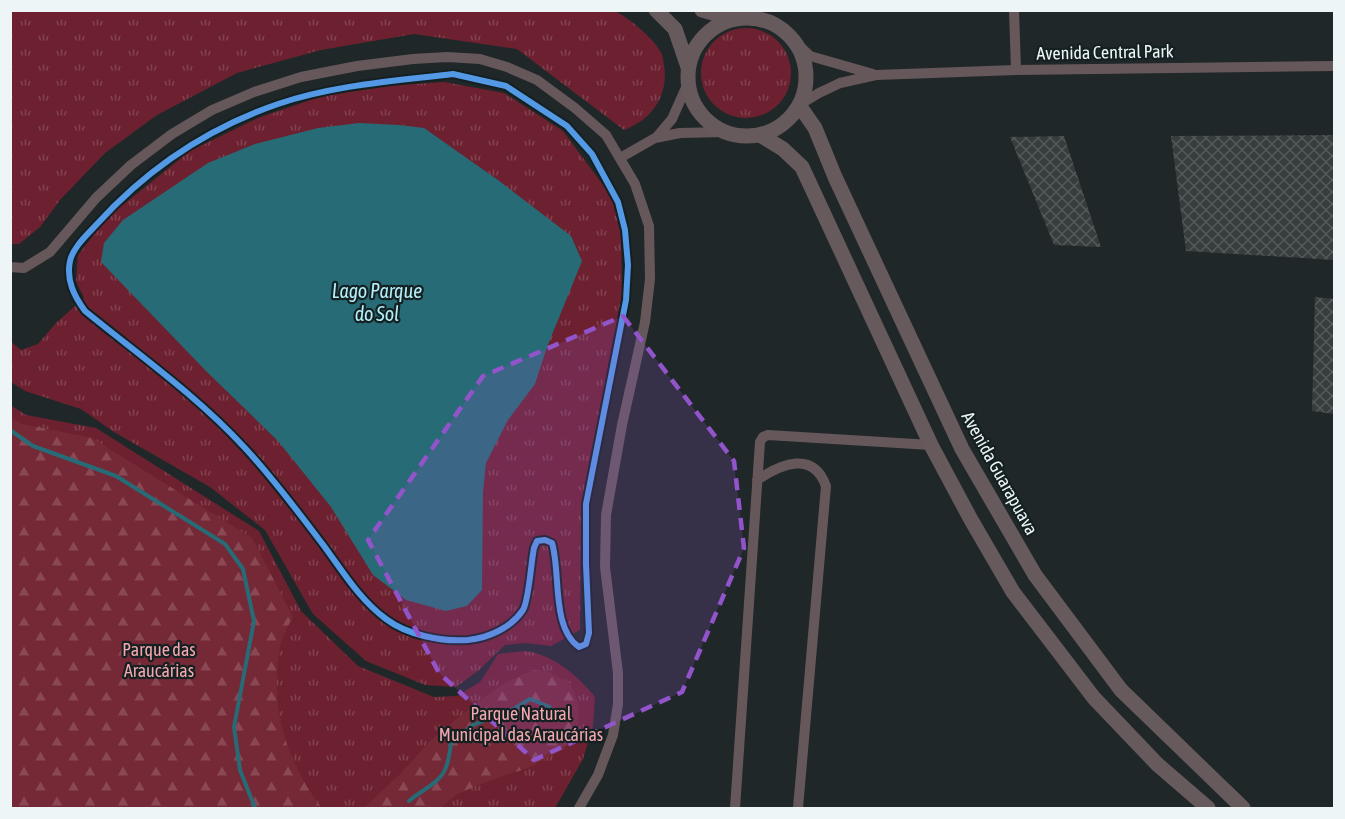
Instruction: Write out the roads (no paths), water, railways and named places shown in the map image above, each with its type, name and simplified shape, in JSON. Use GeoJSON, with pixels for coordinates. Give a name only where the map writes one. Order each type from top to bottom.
{"type":"FeatureCollection","features":[{"type":"Feature","properties":{"kind":"street"},"geometry":{"type":"LineString","coordinates":[[656,10],[675,29],[688,67],[688,83],[692,99],[700,113],[712,124],[726,132]]}},
{"type":"Feature","properties":{"kind":"street"},"geometry":{"type":"LineString","coordinates":[[702,10],[734,19]]}},
{"type":"Feature","properties":{"kind":"street"},"geometry":{"type":"LineString","coordinates":[[1014,10],[1016,70]]}},
{"type":"Feature","properties":{"kind":"street"},"geometry":{"type":"LineString","coordinates":[[688,67],[694,50],[704,36],[718,25],[734,19],[751,18],[768,21],[782,30],[810,56],[876,75]]}},
{"type":"Feature","properties":{"kind":"street"},"geometry":{"type":"LineString","coordinates":[[655,138],[680,133],[726,132],[743,136],[760,135],[776,129],[799,105],[804,89],[806,73],[802,56],[794,42]]}},
{"type":"Feature","properties":{"kind":"street"},"geometry":{"type":"LineString","coordinates":[[10,267],[24,268],[50,252],[96,198],[131,165],[172,134],[212,110],[254,92],[301,77],[357,66],[412,59],[447,57],[480,59],[507,67],[537,80],[606,135],[635,184],[649,226],[650,279],[645,322],[622,424],[606,515],[605,567],[618,673],[618,704],[613,735],[598,774],[579,808]]}},
{"type":"Feature","properties":{"kind":"street","name":"Avenida Central Park"},"geometry":{"type":"LineString","coordinates":[[876,75],[1016,70],[1335,66]]}},
{"type":"Feature","properties":{"kind":"street"},"geometry":{"type":"LineString","coordinates":[[799,105],[840,83],[876,75]]}},
{"type":"Feature","properties":{"kind":"street"},"geometry":{"type":"LineString","coordinates":[[620,158],[655,138],[672,119],[688,83]]}},
{"type":"Feature","properties":{"kind":"street","name":"Avenida Guarapuava"},"geometry":{"type":"LineString","coordinates":[[799,105],[815,128],[835,177],[962,448],[1035,575],[1121,690],[1243,808]]}},
{"type":"Feature","properties":{"kind":"street"},"geometry":{"type":"LineString","coordinates":[[760,135],[783,149],[802,167],[932,445],[970,518],[1013,592],[1101,706],[1157,764],[1208,808]]}},
{"type":"Feature","properties":{"kind":"street"},"geometry":{"type":"LineString","coordinates":[[735,808],[760,442],[768,435],[932,445]]}},
{"type":"Feature","properties":{"kind":"street"},"geometry":{"type":"LineString","coordinates":[[757,480],[773,469],[786,464],[812,466],[822,475],[826,486],[798,808]]}},
{"type":"Feature","properties":{"kind":"water","name":"Lago Parque do Sol"},"geometry":{"type":"Polygon","coordinates":[[[359,123],[424,128],[498,180],[571,236],[582,261],[547,347],[535,384],[508,420],[486,463],[483,492],[482,590],[467,606],[446,611],[406,600],[373,575],[331,507],[278,441],[206,371],[101,262],[104,243],[123,220],[208,163],[255,144],[318,128],[359,123]]]}},
{"type":"Feature","properties":{"kind":"waterway"},"geometry":{"type":"LineString","coordinates":[[10,430],[33,446],[116,476],[225,544],[243,569],[254,621],[234,727],[240,770],[255,808]]}},
{"type":"Feature","properties":{"kind":"waterway"},"geometry":{"type":"LineString","coordinates":[[409,801],[440,778],[447,764],[451,743],[473,725],[512,710],[530,699],[550,707]]}},
{"type":"Feature","properties":{"kind":"park label","name":"Parque das Araucárias"},"geometry":{"type":"Point","coordinates":[159,659]}},
{"type":"Feature","properties":{"kind":"park label","name":"Parque Natural Municipal das Araucárias"},"geometry":{"type":"Point","coordinates":[521,723]}}]}
